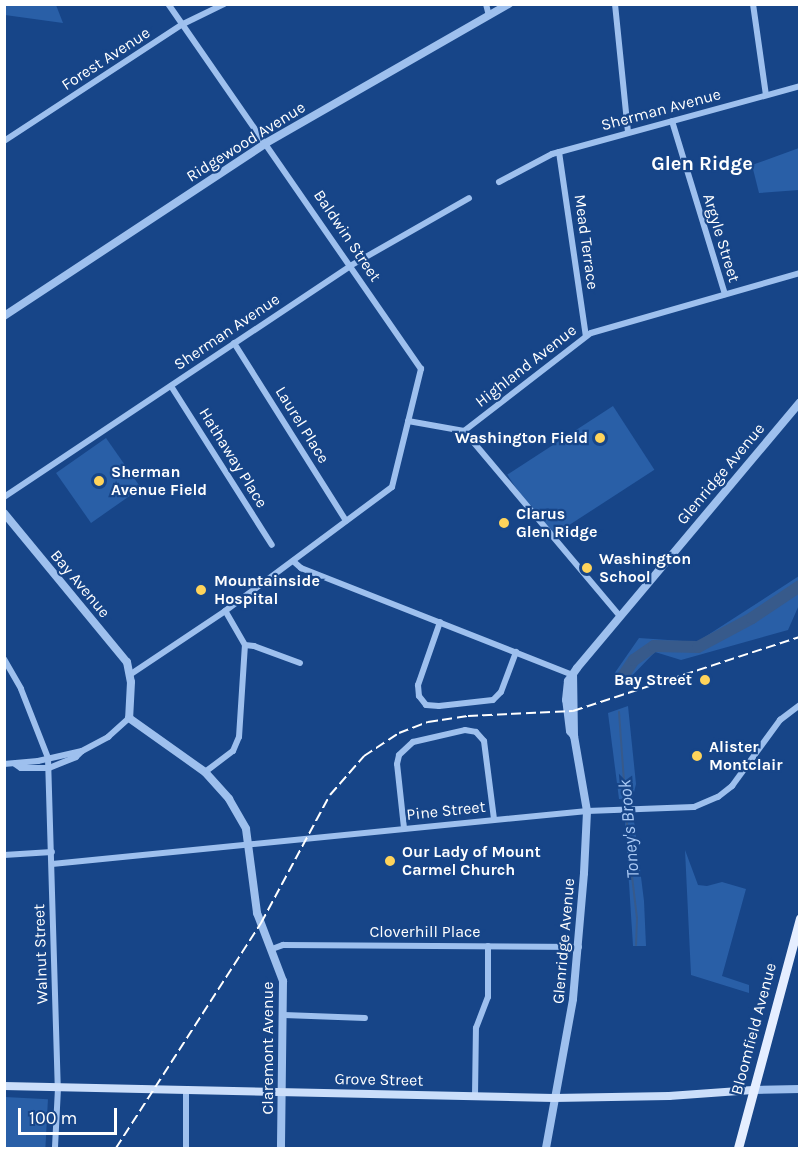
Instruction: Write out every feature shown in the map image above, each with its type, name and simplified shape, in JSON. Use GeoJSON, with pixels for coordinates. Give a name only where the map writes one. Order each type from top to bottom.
{"type":"FeatureCollection","features":[{"type":"Feature","properties":{"kind":"main road","name":"Bloomfield Avenue"},"geometry":{"type":"LineString","coordinates":[[738,1149],[800,918]]}},
{"type":"Feature","properties":{"kind":"main road","name":"Grove Street"},"geometry":{"type":"LineString","coordinates":[[4,1086],[554,1098],[669,1096],[753,1090]]}},
{"type":"Feature","properties":{"kind":"street","name":"Baldwin Street"},"geometry":{"type":"LineString","coordinates":[[168,4],[421,369],[392,487],[346,521]]}},
{"type":"Feature","properties":{"kind":"street","name":"Forest Avenue"},"geometry":{"type":"LineString","coordinates":[[4,141],[182,26],[224,4]]}},
{"type":"Feature","properties":{"kind":"street"},"geometry":{"type":"LineString","coordinates":[[486,4],[491,14]]}},
{"type":"Feature","properties":{"kind":"street","name":"Ridgewood Avenue"},"geometry":{"type":"LineString","coordinates":[[4,316],[266,143],[509,4]]}},
{"type":"Feature","properties":{"kind":"street"},"geometry":{"type":"LineString","coordinates":[[615,4],[628,132]]}},
{"type":"Feature","properties":{"kind":"street"},"geometry":{"type":"LineString","coordinates":[[753,4],[766,96]]}},
{"type":"Feature","properties":{"kind":"street","name":"Sherman Avenue"},"geometry":{"type":"LineString","coordinates":[[500,182],[559,152],[800,86]]}},
{"type":"Feature","properties":{"kind":"street","name":"Argyle Street"},"geometry":{"type":"LineString","coordinates":[[672,121],[724,294]]}},
{"type":"Feature","properties":{"kind":"street","name":"Mead Terrace"},"geometry":{"type":"LineString","coordinates":[[559,152],[586,336]]}},
{"type":"Feature","properties":{"kind":"street","name":"Sherman Avenue"},"geometry":{"type":"LineString","coordinates":[[4,497],[350,266],[469,198]]}},
{"type":"Feature","properties":{"kind":"street","name":"Highland Avenue"},"geometry":{"type":"LineString","coordinates":[[464,431],[591,333],[800,273]]}},
{"type":"Feature","properties":{"kind":"street","name":"Laurel Place"},"geometry":{"type":"LineString","coordinates":[[234,343],[346,521]]}},
{"type":"Feature","properties":{"kind":"street","name":"Hathaway Place"},"geometry":{"type":"LineString","coordinates":[[171,386],[272,545]]}},
{"type":"Feature","properties":{"kind":"street","name":"Glenridge Avenue"},"geometry":{"type":"LineString","coordinates":[[546,1149],[573,999],[579,947],[587,811],[574,736],[573,675],[618,615],[800,402]]}},
{"type":"Feature","properties":{"kind":"street"},"geometry":{"type":"LineString","coordinates":[[408,421],[464,431],[618,615]]}},
{"type":"Feature","properties":{"kind":"street","name":"Bay Avenue"},"geometry":{"type":"LineString","coordinates":[[4,513],[123,657],[131,674]]}},
{"type":"Feature","properties":{"kind":"street"},"geometry":{"type":"LineString","coordinates":[[4,764],[15,764],[82,751],[108,737],[129,718],[131,674],[225,611],[346,521]]}},
{"type":"Feature","properties":{"kind":"street"},"geometry":{"type":"LineString","coordinates":[[293,561],[301,568],[382,601],[573,675]]}},
{"type":"Feature","properties":{"kind":"street"},"geometry":{"type":"LineString","coordinates":[[205,772],[234,751],[238,742],[245,645],[225,611]]}},
{"type":"Feature","properties":{"kind":"street"},"geometry":{"type":"LineString","coordinates":[[440,622],[418,681],[417,690],[422,701],[432,706],[493,700],[501,692],[516,652]]}},
{"type":"Feature","properties":{"kind":"street"},"geometry":{"type":"LineString","coordinates":[[245,645],[254,646],[300,663]]}},
{"type":"Feature","properties":{"kind":"street","name":"Walnut Street"},"geometry":{"type":"LineString","coordinates":[[4,659],[21,689],[48,758],[58,1088],[56,1149]]}},
{"type":"Feature","properties":{"kind":"street","name":"Pine Street"},"geometry":{"type":"LineString","coordinates":[[52,864],[494,819],[587,811],[688,808],[718,797],[740,778],[780,720],[800,705]]}},
{"type":"Feature","properties":{"kind":"street","name":"Claremont Avenue"},"geometry":{"type":"LineString","coordinates":[[129,718],[205,772],[234,807],[246,829],[257,913],[283,975],[281,1149]]}},
{"type":"Feature","properties":{"kind":"street"},"geometry":{"type":"LineString","coordinates":[[404,828],[397,764],[399,755],[405,747],[465,729],[476,732],[484,741],[494,819]]}},
{"type":"Feature","properties":{"kind":"street"},"geometry":{"type":"LineString","coordinates":[[15,764],[21,768],[49,768],[76,757],[82,751]]}},
{"type":"Feature","properties":{"kind":"street"},"geometry":{"type":"LineString","coordinates":[[4,855],[52,852]]}},
{"type":"Feature","properties":{"kind":"street","name":"Cloverhill Place"},"geometry":{"type":"LineString","coordinates":[[272,949],[283,945],[579,947]]}},
{"type":"Feature","properties":{"kind":"street"},"geometry":{"type":"LineString","coordinates":[[475,1096],[476,1028],[488,996],[488,946]]}},
{"type":"Feature","properties":{"kind":"street"},"geometry":{"type":"LineString","coordinates":[[284,1015],[364,1018]]}},
{"type":"Feature","properties":{"kind":"street"},"geometry":{"type":"LineString","coordinates":[[753,1090],[800,1089]]}},
{"type":"Feature","properties":{"kind":"street"},"geometry":{"type":"LineString","coordinates":[[186,1091],[186,1149]]}},
{"type":"Feature","properties":{"kind":"shaded area"},"geometry":{"type":"Polygon","coordinates":[[[5,4],[56,5],[63,23],[5,15],[5,4]]]}},
{"type":"Feature","properties":{"kind":"shaded area"},"geometry":{"type":"Polygon","coordinates":[[[799,148],[799,190],[759,193],[752,165],[799,148]]]}},
{"type":"Feature","properties":{"kind":"shaded area","name":"Washington Field"},"geometry":{"type":"Polygon","coordinates":[[[613,406],[654,470],[549,538],[507,475],[613,406]]]}},
{"type":"Feature","properties":{"kind":"shaded area","name":"Sherman Avenue Field"},"geometry":{"type":"Polygon","coordinates":[[[106,438],[141,488],[91,523],[56,473],[106,438]]]}},
{"type":"Feature","properties":{"kind":"shaded area"},"geometry":{"type":"Polygon","coordinates":[[[799,576],[799,605],[788,630],[681,660],[655,652],[626,682],[614,674],[639,638],[697,642],[799,576]]]}},
{"type":"Feature","properties":{"kind":"shaded area"},"geometry":{"type":"Polygon","coordinates":[[[628,706],[636,784],[632,800],[619,799],[608,713],[628,706]]]}},
{"type":"Feature","properties":{"kind":"shaded area"},"geometry":{"type":"Polygon","coordinates":[[[625,821],[634,821],[644,901],[646,946],[633,946],[625,821]]]}},
{"type":"Feature","properties":{"kind":"shaded area"},"geometry":{"type":"Polygon","coordinates":[[[685,850],[698,885],[707,886],[722,882],[746,889],[722,976],[749,985],[749,993],[691,975],[685,850]]]}},
{"type":"Feature","properties":{"kind":"shaded area"},"geometry":{"type":"Polygon","coordinates":[[[5,1097],[48,1099],[45,1148],[4,1148],[5,1097]]]}},
{"type":"Feature","properties":{"kind":"waterway","name":"Toney's Brook"},"geometry":{"type":"LineString","coordinates":[[621,679],[634,660],[654,646],[698,647],[752,618],[800,586]]}},
{"type":"Feature","properties":{"kind":"waterway","name":"Toney's Brook"},"geometry":{"type":"LineString","coordinates":[[619,712],[629,851],[637,918],[636,945]]}},
{"type":"Feature","properties":{"kind":"railway"},"geometry":{"type":"LineString","coordinates":[[116,1148],[261,923],[330,795],[364,756],[399,733],[428,722],[468,716],[573,711],[800,637]]}},
{"type":"Feature","properties":{"kind":"place","name":"Washington Field"},"geometry":{"type":"Point","coordinates":[600,438]}},
{"type":"Feature","properties":{"kind":"place","name":"Sherman Avenue Field"},"geometry":{"type":"Point","coordinates":[99,481]}},
{"type":"Feature","properties":{"kind":"place","name":"Clarus Glen Ridge"},"geometry":{"type":"Point","coordinates":[504,523]}},
{"type":"Feature","properties":{"kind":"place","name":"Washington School"},"geometry":{"type":"Point","coordinates":[587,568]}},
{"type":"Feature","properties":{"kind":"place","name":"Mountainside Hospital"},"geometry":{"type":"Point","coordinates":[201,590]}},
{"type":"Feature","properties":{"kind":"place","name":"Bay Street"},"geometry":{"type":"Point","coordinates":[705,680]}},
{"type":"Feature","properties":{"kind":"place","name":"Alister Montclair"},"geometry":{"type":"Point","coordinates":[697,756]}},
{"type":"Feature","properties":{"kind":"place","name":"Our Lady of Mount Carmel Church"},"geometry":{"type":"Point","coordinates":[390,861]}},
{"type":"Feature","properties":{"kind":"district","name":"Glen Ridge"},"geometry":{"type":"Point","coordinates":[702,163]}}]}
